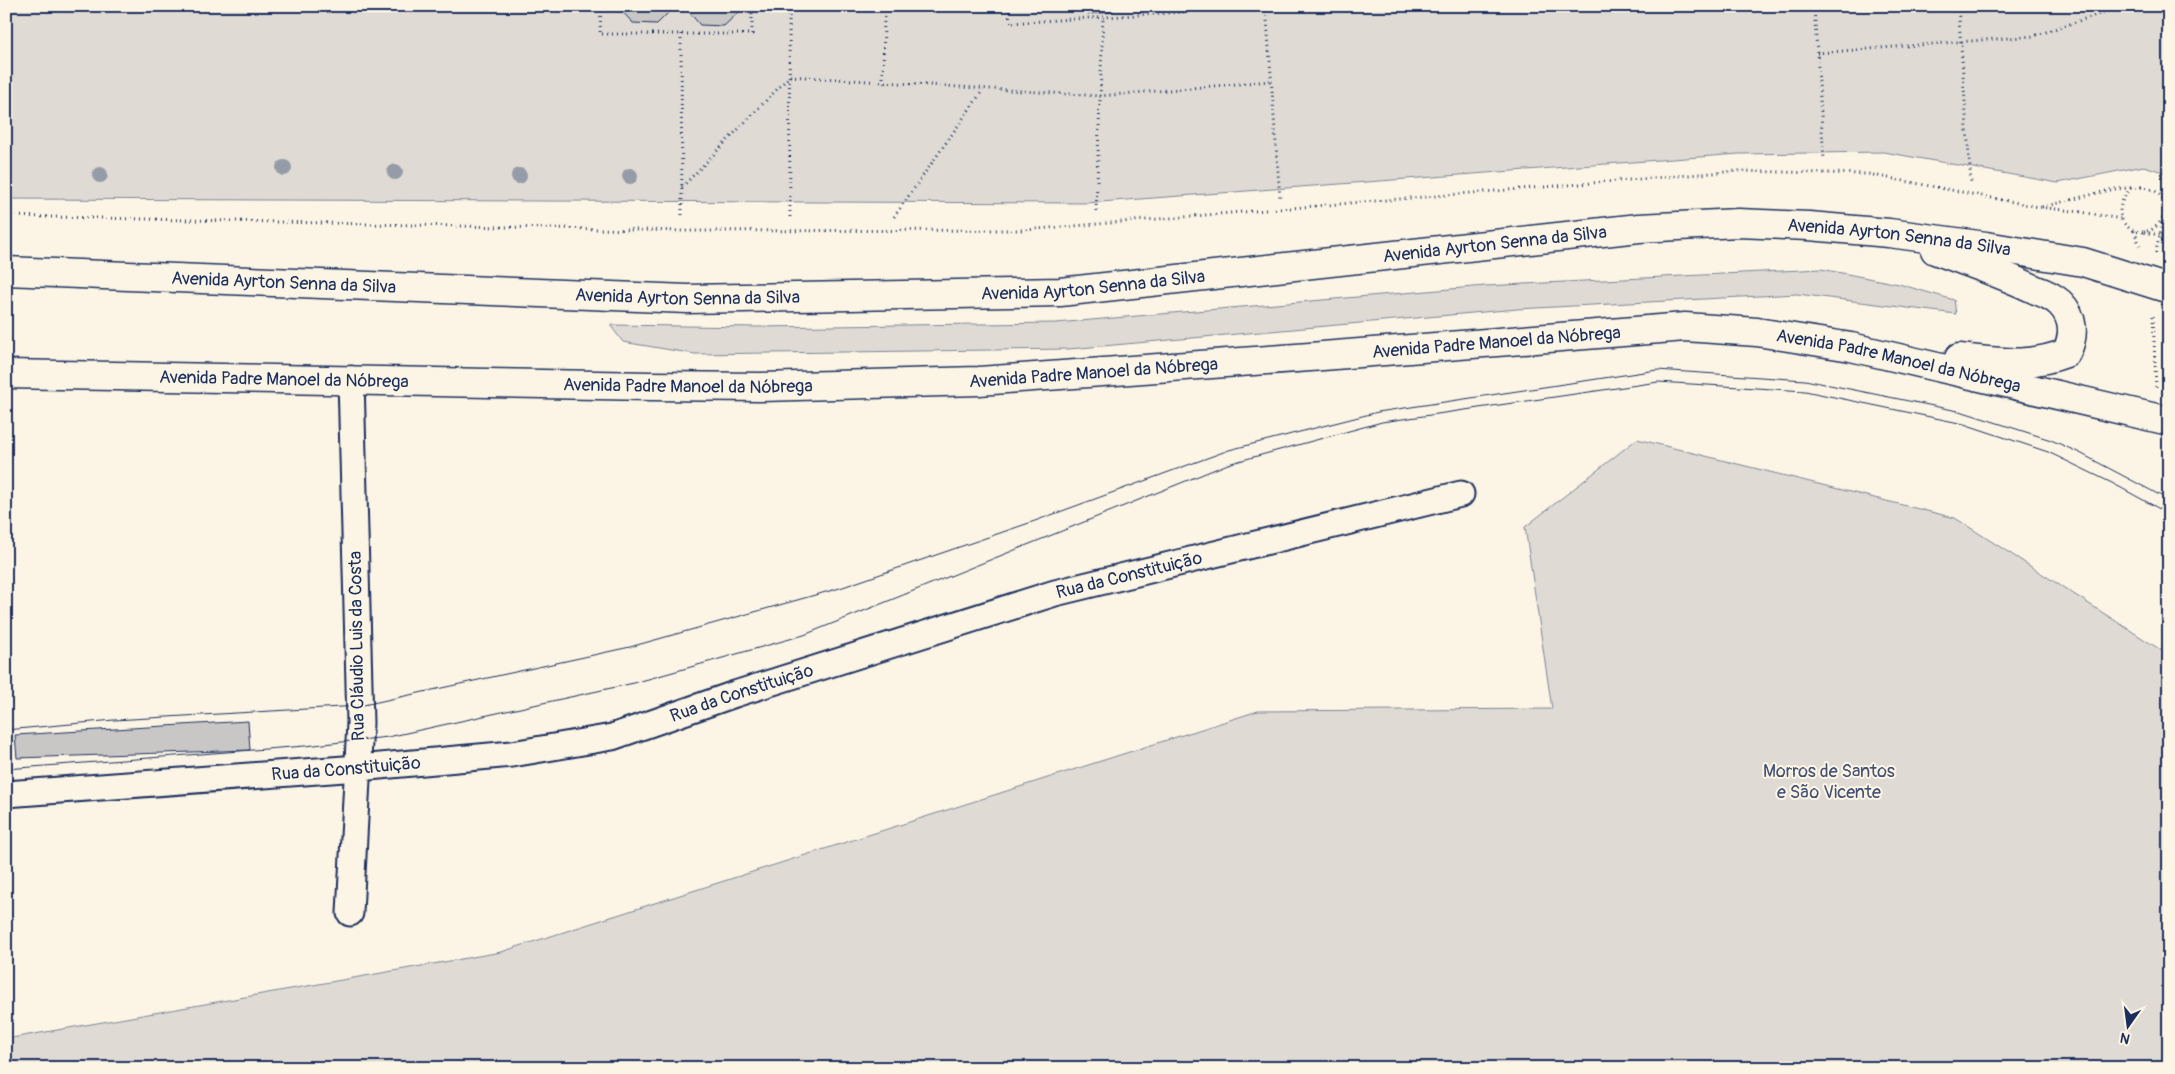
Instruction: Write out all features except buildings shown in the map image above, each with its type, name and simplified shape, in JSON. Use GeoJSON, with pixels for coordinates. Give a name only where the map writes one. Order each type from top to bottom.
{"type":"FeatureCollection","features":[{"type":"Feature","properties":{"kind":"main road","name":"Avenida Ayrton Senna da Silva"},"geometry":{"type":"LineString","coordinates":[[6,271],[688,299],[1050,292],[1639,228],[1738,223],[1809,226],[1889,233],[1986,246],[2083,262],[2160,286]]}},
{"type":"Feature","properties":{"kind":"main road"},"geometry":{"type":"LineString","coordinates":[[1851,347],[2021,364],[2048,360],[2066,353],[2071,342],[2073,332],[2069,317],[2061,304],[2052,297],[2019,281],[1889,233]]}},
{"type":"Feature","properties":{"kind":"main road","name":"Avenida Padre Manoel da Nóbrega"},"geometry":{"type":"LineString","coordinates":[[6,374],[751,386],[978,381],[1685,327],[1757,332],[1851,347],[2163,420]]}},
{"type":"Feature","properties":{"kind":"street","name":"Rua Cláudio Luis da Costa"},"geometry":{"type":"LineString","coordinates":[[350,912],[360,723],[351,379]]}},
{"type":"Feature","properties":{"kind":"street","name":"Rua da Constituição"},"geometry":{"type":"LineString","coordinates":[[6,794],[358,768],[512,754],[612,737],[735,694],[1055,593],[1461,494]]}},
{"type":"Feature","properties":{"kind":"path"},"geometry":{"type":"LineString","coordinates":[[600,6],[600,34],[752,34],[752,6]]}},
{"type":"Feature","properties":{"kind":"path"},"geometry":{"type":"LineString","coordinates":[[789,6],[790,219]]}},
{"type":"Feature","properties":{"kind":"path"},"geometry":{"type":"LineString","coordinates":[[1009,6],[1010,23],[1200,11],[1200,6]]}},
{"type":"Feature","properties":{"kind":"path"},"geometry":{"type":"LineString","coordinates":[[1266,6],[1280,199]]}},
{"type":"Feature","properties":{"kind":"path"},"geometry":{"type":"LineString","coordinates":[[1814,6],[1824,160]]}},
{"type":"Feature","properties":{"kind":"path"},"geometry":{"type":"LineString","coordinates":[[1958,6],[1971,182]]}},
{"type":"Feature","properties":{"kind":"path"},"geometry":{"type":"LineString","coordinates":[[1817,53],[2034,36],[2124,6]]}},
{"type":"Feature","properties":{"kind":"path"},"geometry":{"type":"LineString","coordinates":[[883,83],[884,16]]}},
{"type":"Feature","properties":{"kind":"path"},"geometry":{"type":"LineString","coordinates":[[1096,211],[1103,18]]}},
{"type":"Feature","properties":{"kind":"path"},"geometry":{"type":"LineString","coordinates":[[681,34],[682,217]]}},
{"type":"Feature","properties":{"kind":"path"},"geometry":{"type":"LineString","coordinates":[[682,187],[790,76]]}},
{"type":"Feature","properties":{"kind":"path"},"geometry":{"type":"LineString","coordinates":[[790,76],[1100,96],[1270,81]]}},
{"type":"Feature","properties":{"kind":"path"},"geometry":{"type":"LineString","coordinates":[[894,217],[983,89]]}},
{"type":"Feature","properties":{"kind":"path"},"geometry":{"type":"LineString","coordinates":[[6,216],[676,230],[1025,230],[1737,171],[1868,174],[2039,207],[2121,219],[2134,230],[2169,237]]}},
{"type":"Feature","properties":{"kind":"path"},"geometry":{"type":"LineString","coordinates":[[2121,219],[2120,202],[2131,188]]}},
{"type":"Feature","properties":{"kind":"path"},"geometry":{"type":"LineString","coordinates":[[2039,207],[2114,189],[2149,188],[2169,208]]}},
{"type":"Feature","properties":{"kind":"path"},"geometry":{"type":"LineString","coordinates":[[2162,200],[2164,208],[2162,236],[2157,243],[2160,286],[2164,454],[2169,462]]}},
{"type":"Feature","properties":{"kind":"path"},"geometry":{"type":"LineString","coordinates":[[2143,232],[2151,230],[2163,217]]}},
{"type":"Feature","properties":{"kind":"green space"},"geometry":{"type":"Polygon","coordinates":[[[6,6],[2169,6],[2169,174],[2144,166],[2058,183],[1884,152],[1739,154],[1087,203],[6,199],[6,6]]]}},
{"type":"Feature","properties":{"kind":"green space"},"geometry":{"type":"Polygon","coordinates":[[[1821,269],[1899,284],[1954,300],[1956,314],[1797,294],[1517,309],[1069,349],[695,354],[623,342],[610,325],[757,327],[1056,323],[1485,286],[1821,269]]]}},
{"type":"Feature","properties":{"kind":"green space","name":"Morros de Santos e São Vicente"},"geometry":{"type":"Polygon","coordinates":[[[1637,439],[1955,518],[2164,652],[2169,739],[2169,1068],[6,1068],[6,1039],[501,952],[1258,711],[1552,709],[1525,527],[1637,439]]]}},
{"type":"Feature","properties":{"kind":"tram line"},"geometry":{"type":"LineString","coordinates":[[6,730],[114,720],[359,706],[630,647],[840,588],[1032,522],[1229,450],[1378,412],[1657,370],[1805,380],[1963,412],[2051,440],[2080,453],[2169,500]]}},
{"type":"Feature","properties":{"kind":"tram line"},"geometry":{"type":"LineString","coordinates":[[6,769],[305,746],[388,737],[634,683],[804,635],[1228,464],[1382,422],[1658,382],[1805,391],[1964,424],[2048,452],[2112,483],[2169,514]]}}]}
